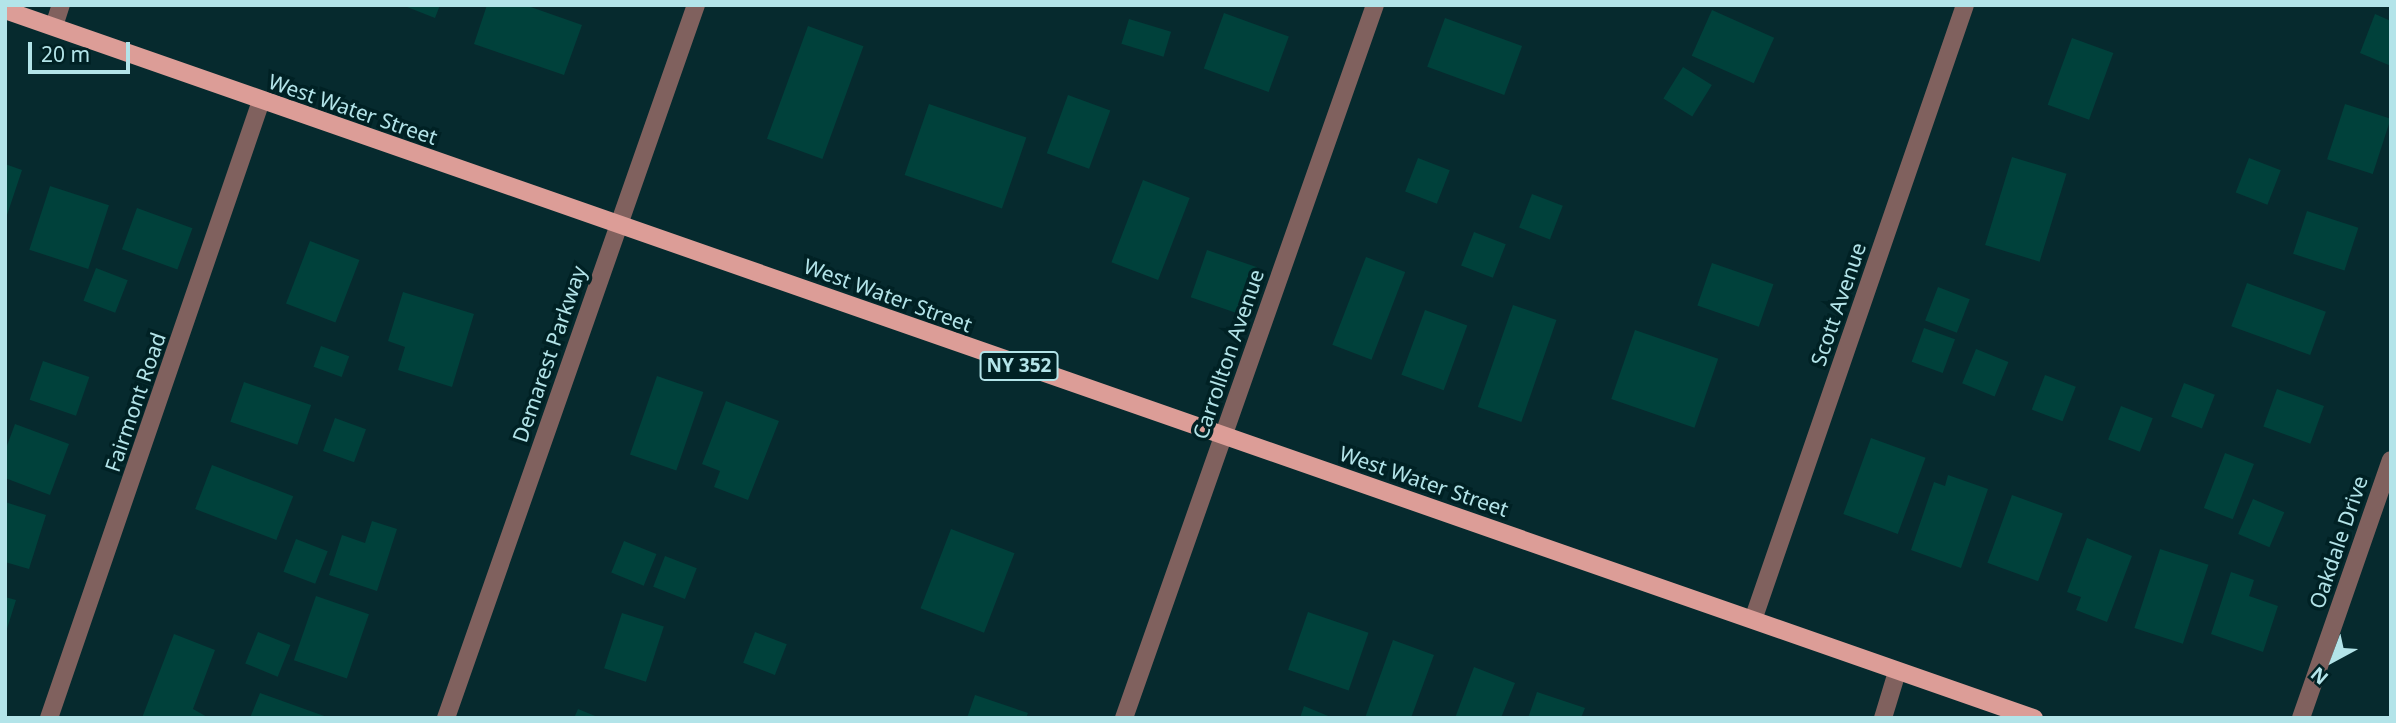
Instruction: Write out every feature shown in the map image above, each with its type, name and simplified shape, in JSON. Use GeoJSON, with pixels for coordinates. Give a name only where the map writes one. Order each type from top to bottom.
{"type":"FeatureCollection","features":[{"type":"Feature","properties":{"kind":"main road","name":"West Water Street"},"geometry":{"type":"LineString","coordinates":[[5,10],[1224,437],[1754,617],[1897,672],[2034,718]]}},
{"type":"Feature","properties":{"kind":"street"},"geometry":{"type":"LineString","coordinates":[[54,26],[61,5]]}},
{"type":"Feature","properties":{"kind":"street","name":"Demarest Parkway"},"geometry":{"type":"LineString","coordinates":[[446,718],[696,5]]}},
{"type":"Feature","properties":{"kind":"street","name":"Carrollton Avenue"},"geometry":{"type":"LineString","coordinates":[[1124,718],[1375,5]]}},
{"type":"Feature","properties":{"kind":"street","name":"Scott Avenue"},"geometry":{"type":"LineString","coordinates":[[1754,617],[1965,5]]}},
{"type":"Feature","properties":{"kind":"street","name":"Fairmont Road"},"geometry":{"type":"LineString","coordinates":[[49,718],[261,101]]}},
{"type":"Feature","properties":{"kind":"street","name":"Oakdale Drive"},"geometry":{"type":"LineString","coordinates":[[2301,718],[2391,460]]}},
{"type":"Feature","properties":{"kind":"street"},"geometry":{"type":"LineString","coordinates":[[1883,718],[1897,672]]}},
{"type":"Feature","properties":{"kind":"building"},"geometry":{"type":"Polygon","coordinates":[[[402,5],[440,5],[435,18],[402,5]]]}},
{"type":"Feature","properties":{"kind":"building"},"geometry":{"type":"Polygon","coordinates":[[[487,5],[525,5],[582,25],[564,75],[474,44],[487,5]]]}},
{"type":"Feature","properties":{"kind":"building"},"geometry":{"type":"Polygon","coordinates":[[[1712,10],[1774,38],[1754,83],[1692,56],[1712,10]]]}},
{"type":"Feature","properties":{"kind":"building"},"geometry":{"type":"Polygon","coordinates":[[[1224,13],[1289,37],[1269,92],[1204,68],[1224,13]]]}},
{"type":"Feature","properties":{"kind":"building"},"geometry":{"type":"Polygon","coordinates":[[[2375,14],[2391,21],[2391,66],[2360,53],[2375,14]]]}},
{"type":"Feature","properties":{"kind":"building"},"geometry":{"type":"Polygon","coordinates":[[[1445,18],[1522,46],[1504,95],[1427,67],[1445,18]]]}},
{"type":"Feature","properties":{"kind":"building"},"geometry":{"type":"Polygon","coordinates":[[[1129,19],[1171,32],[1163,57],[1121,44],[1129,19]]]}},
{"type":"Feature","properties":{"kind":"building"},"geometry":{"type":"Polygon","coordinates":[[[808,26],[863,46],[822,159],[767,139],[808,26]]]}},
{"type":"Feature","properties":{"kind":"building"},"geometry":{"type":"Polygon","coordinates":[[[2072,38],[2113,53],[2089,120],[2048,105],[2072,38]]]}},
{"type":"Feature","properties":{"kind":"building"},"geometry":{"type":"Polygon","coordinates":[[[1683,67],[1712,85],[1692,116],[1663,98],[1683,67]]]}},
{"type":"Feature","properties":{"kind":"building"},"geometry":{"type":"Polygon","coordinates":[[[1068,95],[1110,110],[1089,169],[1047,153],[1068,95]]]}},
{"type":"Feature","properties":{"kind":"building"},"geometry":{"type":"Polygon","coordinates":[[[929,104],[1026,138],[1002,208],[905,175],[929,104]]]}},
{"type":"Feature","properties":{"kind":"building"},"geometry":{"type":"Polygon","coordinates":[[[2345,104],[2391,119],[2373,174],[2327,159],[2345,104]]]}},
{"type":"Feature","properties":{"kind":"building"},"geometry":{"type":"Polygon","coordinates":[[[2012,157],[2067,174],[2040,262],[1985,245],[2012,157]]]}},
{"type":"Feature","properties":{"kind":"building"},"geometry":{"type":"Polygon","coordinates":[[[1418,158],[1450,170],[1437,204],[1405,192],[1418,158]]]}},
{"type":"Feature","properties":{"kind":"building"},"geometry":{"type":"Polygon","coordinates":[[[2249,158],[2281,170],[2267,205],[2236,193],[2249,158]]]}},
{"type":"Feature","properties":{"kind":"building"},"geometry":{"type":"Polygon","coordinates":[[[5,164],[22,170],[6,218],[5,218],[5,164]]]}},
{"type":"Feature","properties":{"kind":"building"},"geometry":{"type":"Polygon","coordinates":[[[1143,180],[1190,198],[1158,280],[1111,262],[1143,180]]]}},
{"type":"Feature","properties":{"kind":"building"},"geometry":{"type":"Polygon","coordinates":[[[50,186],[109,205],[88,269],[29,250],[50,186]]]}},
{"type":"Feature","properties":{"kind":"building"},"geometry":{"type":"Polygon","coordinates":[[[1532,194],[1563,206],[1550,239],[1519,228],[1532,194]]]}},
{"type":"Feature","properties":{"kind":"building"},"geometry":{"type":"Polygon","coordinates":[[[137,208],[192,228],[177,270],[122,249],[137,208]]]}},
{"type":"Feature","properties":{"kind":"building"},"geometry":{"type":"Polygon","coordinates":[[[2307,211],[2358,228],[2344,270],[2293,254],[2307,211]]]}},
{"type":"Feature","properties":{"kind":"building"},"geometry":{"type":"Polygon","coordinates":[[[1474,232],[1506,244],[1493,278],[1461,266],[1474,232]]]}},
{"type":"Feature","properties":{"kind":"building"},"geometry":{"type":"Polygon","coordinates":[[[310,241],[359,260],[335,323],[286,304],[310,241]]]}},
{"type":"Feature","properties":{"kind":"building"},"geometry":{"type":"Polygon","coordinates":[[[1207,250],[1257,267],[1241,315],[1191,297],[1207,250]]]}},
{"type":"Feature","properties":{"kind":"building"},"geometry":{"type":"Polygon","coordinates":[[[1366,257],[1405,272],[1372,360],[1332,345],[1366,257]]]}},
{"type":"Feature","properties":{"kind":"building"},"geometry":{"type":"Polygon","coordinates":[[[1712,263],[1773,284],[1759,327],[1697,306],[1712,263]]]}},
{"type":"Feature","properties":{"kind":"building"},"geometry":{"type":"Polygon","coordinates":[[[96,268],[128,280],[115,313],[83,301],[96,268]]]}},
{"type":"Feature","properties":{"kind":"building"},"geometry":{"type":"Polygon","coordinates":[[[2247,283],[2326,312],[2310,355],[2231,326],[2247,283]]]}},
{"type":"Feature","properties":{"kind":"building"},"geometry":{"type":"Polygon","coordinates":[[[1938,287],[1970,299],[1957,333],[1925,321],[1938,287]]]}},
{"type":"Feature","properties":{"kind":"building"},"geometry":{"type":"Polygon","coordinates":[[[403,292],[474,314],[452,387],[398,370],[405,347],[388,341],[403,292]]]}},
{"type":"Feature","properties":{"kind":"building"},"geometry":{"type":"Polygon","coordinates":[[[1513,305],[1556,320],[1521,422],[1478,407],[1513,305]]]}},
{"type":"Feature","properties":{"kind":"building"},"geometry":{"type":"Polygon","coordinates":[[[1425,310],[1467,325],[1444,390],[1401,375],[1425,310]]]}},
{"type":"Feature","properties":{"kind":"building"},"geometry":{"type":"Polygon","coordinates":[[[1924,328],[1955,339],[1943,373],[1912,362],[1924,328]]]}},
{"type":"Feature","properties":{"kind":"building"},"geometry":{"type":"Polygon","coordinates":[[[1635,330],[1718,359],[1694,428],[1611,399],[1635,330]]]}},
{"type":"Feature","properties":{"kind":"building"},"geometry":{"type":"Polygon","coordinates":[[[321,346],[349,356],[342,377],[313,367],[321,346]]]}},
{"type":"Feature","properties":{"kind":"building"},"geometry":{"type":"Polygon","coordinates":[[[1976,349],[2008,362],[1995,396],[1962,383],[1976,349]]]}},
{"type":"Feature","properties":{"kind":"building"},"geometry":{"type":"Polygon","coordinates":[[[43,361],[89,377],[76,416],[30,400],[43,361]]]}},
{"type":"Feature","properties":{"kind":"building"},"geometry":{"type":"Polygon","coordinates":[[[2045,375],[2076,387],[2063,421],[2032,410],[2045,375]]]}},
{"type":"Feature","properties":{"kind":"building"},"geometry":{"type":"Polygon","coordinates":[[[657,376],[703,392],[676,470],[630,454],[657,376]]]}},
{"type":"Feature","properties":{"kind":"building"},"geometry":{"type":"Polygon","coordinates":[[[244,382],[311,405],[297,445],[230,422],[244,382]]]}},
{"type":"Feature","properties":{"kind":"building"},"geometry":{"type":"Polygon","coordinates":[[[2184,383],[2215,395],[2202,428],[2171,417],[2184,383]]]}},
{"type":"Feature","properties":{"kind":"building"},"geometry":{"type":"Polygon","coordinates":[[[2277,389],[2324,406],[2310,444],[2263,427],[2277,389]]]}},
{"type":"Feature","properties":{"kind":"building"},"geometry":{"type":"Polygon","coordinates":[[[726,401],[779,421],[748,500],[714,487],[720,471],[702,464],[726,401]]]}},
{"type":"Feature","properties":{"kind":"building"},"geometry":{"type":"Polygon","coordinates":[[[2121,406],[2153,418],[2140,452],[2108,440],[2121,406]]]}},
{"type":"Feature","properties":{"kind":"building"},"geometry":{"type":"Polygon","coordinates":[[[335,418],[366,429],[354,462],[323,451],[335,418]]]}},
{"type":"Feature","properties":{"kind":"building"},"geometry":{"type":"Polygon","coordinates":[[[15,424],[69,444],[50,495],[5,478],[5,451],[15,424]]]}},
{"type":"Feature","properties":{"kind":"building"},"geometry":{"type":"Polygon","coordinates":[[[1871,438],[1926,458],[1898,534],[1843,514],[1871,438]]]}},
{"type":"Feature","properties":{"kind":"building"},"geometry":{"type":"Polygon","coordinates":[[[2225,453],[2254,464],[2233,519],[2204,508],[2225,453]]]}},
{"type":"Feature","properties":{"kind":"building"},"geometry":{"type":"Polygon","coordinates":[[[212,465],[293,496],[276,540],[195,509],[212,465]]]}},
{"type":"Feature","properties":{"kind":"building"},"geometry":{"type":"Polygon","coordinates":[[[1948,475],[1988,489],[1961,568],[1911,550],[1934,482],[1945,486],[1948,475]]]}},
{"type":"Feature","properties":{"kind":"building"},"geometry":{"type":"Polygon","coordinates":[[[2012,495],[2063,513],[2038,581],[1987,563],[2012,495]]]}},
{"type":"Feature","properties":{"kind":"building"},"geometry":{"type":"Polygon","coordinates":[[[2253,499],[2284,512],[2269,547],[2238,534],[2253,499]]]}},
{"type":"Feature","properties":{"kind":"building"},"geometry":{"type":"Polygon","coordinates":[[[5,502],[46,515],[29,569],[5,562],[5,502]]]}},
{"type":"Feature","properties":{"kind":"building"},"geometry":{"type":"Polygon","coordinates":[[[372,521],[397,529],[377,591],[329,575],[342,535],[365,543],[372,521]]]}},
{"type":"Feature","properties":{"kind":"building"},"geometry":{"type":"Polygon","coordinates":[[[951,529],[1014,553],[984,633],[921,608],[951,529]]]}},
{"type":"Feature","properties":{"kind":"building"},"geometry":{"type":"Polygon","coordinates":[[[2087,538],[2132,556],[2107,622],[2076,610],[2081,597],[2067,592],[2087,538]]]}},
{"type":"Feature","properties":{"kind":"building"},"geometry":{"type":"Polygon","coordinates":[[[296,539],[328,551],[315,584],[283,572],[296,539]]]}},
{"type":"Feature","properties":{"kind":"building"},"geometry":{"type":"Polygon","coordinates":[[[624,541],[656,554],[644,586],[611,573],[624,541]]]}},
{"type":"Feature","properties":{"kind":"building"},"geometry":{"type":"Polygon","coordinates":[[[2160,549],[2209,565],[2183,644],[2134,628],[2160,549]]]}},
{"type":"Feature","properties":{"kind":"building"},"geometry":{"type":"Polygon","coordinates":[[[665,556],[697,568],[685,599],[653,587],[665,556]]]}},
{"type":"Feature","properties":{"kind":"building"},"geometry":{"type":"Polygon","coordinates":[[[2231,572],[2254,580],[2249,596],[2278,606],[2263,652],[2211,634],[2231,572]]]}},
{"type":"Feature","properties":{"kind":"building"},"geometry":{"type":"Polygon","coordinates":[[[316,596],[369,614],[347,679],[294,660],[316,596]]]}},
{"type":"Feature","properties":{"kind":"building"},"geometry":{"type":"Polygon","coordinates":[[[5,597],[16,600],[6,632],[5,632],[5,597]]]}},
{"type":"Feature","properties":{"kind":"building"},"geometry":{"type":"Polygon","coordinates":[[[1308,612],[1369,633],[1349,691],[1288,670],[1308,612]]]}},
{"type":"Feature","properties":{"kind":"building"},"geometry":{"type":"Polygon","coordinates":[[[622,613],[664,627],[646,682],[604,668],[622,613]]]}},
{"type":"Feature","properties":{"kind":"building"},"geometry":{"type":"Polygon","coordinates":[[[258,632],[290,645],[278,677],[245,664],[258,632]]]}},
{"type":"Feature","properties":{"kind":"building"},"geometry":{"type":"Polygon","coordinates":[[[755,632],[787,644],[775,675],[743,663],[755,632]]]}},
{"type":"Feature","properties":{"kind":"building"},"geometry":{"type":"Polygon","coordinates":[[[174,634],[215,650],[193,709],[209,718],[142,718],[174,634]]]}},
{"type":"Feature","properties":{"kind":"building"},"geometry":{"type":"Polygon","coordinates":[[[1393,640],[1434,655],[1411,718],[1365,718],[1393,640]]]}},
{"type":"Feature","properties":{"kind":"building"},"geometry":{"type":"Polygon","coordinates":[[[1474,667],[1515,683],[1501,718],[1455,718],[1474,667]]]}},
{"type":"Feature","properties":{"kind":"building"},"geometry":{"type":"Polygon","coordinates":[[[1537,692],[1585,708],[1581,718],[1528,718],[1537,692]]]}},
{"type":"Feature","properties":{"kind":"building"},"geometry":{"type":"Polygon","coordinates":[[[260,693],[327,717],[327,718],[250,718],[260,693]]]}},
{"type":"Feature","properties":{"kind":"building"},"geometry":{"type":"Polygon","coordinates":[[[975,695],[1028,713],[1026,718],[967,718],[975,695]]]}},
{"type":"Feature","properties":{"kind":"building"},"geometry":{"type":"Polygon","coordinates":[[[1304,706],[1333,718],[1300,718],[1304,706]]]}},
{"type":"Feature","properties":{"kind":"building"},"geometry":{"type":"Polygon","coordinates":[[[578,709],[600,718],[574,718],[578,709]]]}}]}
